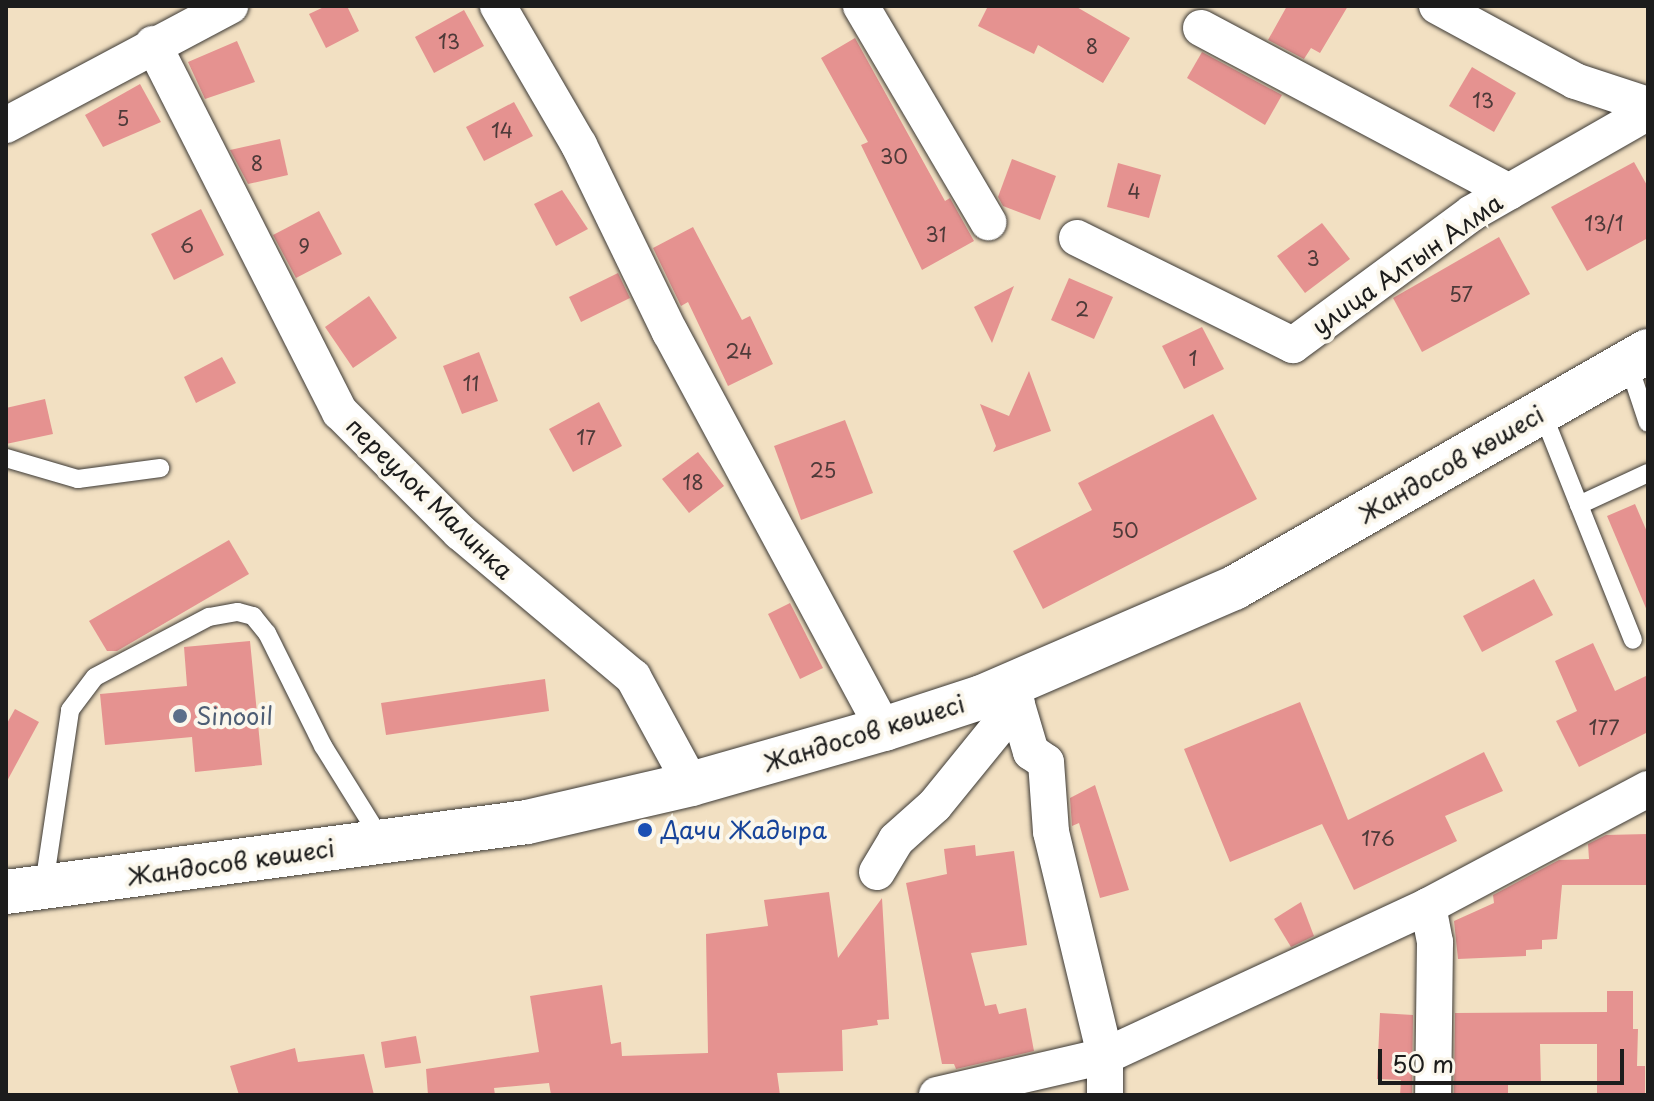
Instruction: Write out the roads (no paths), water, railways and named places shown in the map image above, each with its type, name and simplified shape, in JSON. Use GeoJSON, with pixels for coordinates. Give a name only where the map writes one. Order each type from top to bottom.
{"type":"FeatureCollection","features":[{"type":"Feature","properties":{"kind":"main road","name":"Жандосов көшесі"},"geometry":{"type":"LineString","coordinates":[[25,890],[527,822],[691,784],[1014,695],[1234,588],[1638,357]]}},
{"type":"Feature","properties":{"kind":"street"},"geometry":{"type":"LineString","coordinates":[[6,125],[153,44],[230,6]]}},
{"type":"Feature","properties":{"kind":"street"},"geometry":{"type":"LineString","coordinates":[[498,6],[579,145],[670,332],[884,729]]}},
{"type":"Feature","properties":{"kind":"street"},"geometry":{"type":"LineString","coordinates":[[861,6],[988,222]]}},
{"type":"Feature","properties":{"kind":"street"},"geometry":{"type":"LineString","coordinates":[[1437,6],[1575,81],[1648,105]]}},
{"type":"Feature","properties":{"kind":"street"},"geometry":{"type":"LineString","coordinates":[[1201,28],[1509,192]]}},
{"type":"Feature","properties":{"kind":"street","name":"переулок Малинка"},"geometry":{"type":"LineString","coordinates":[[153,44],[340,412],[460,532],[633,677],[691,784]]}},
{"type":"Feature","properties":{"kind":"street","name":"улица Алтын Алма"},"geometry":{"type":"LineString","coordinates":[[1077,238],[1293,345],[1472,213],[1648,112]]}},
{"type":"Feature","properties":{"kind":"street"},"geometry":{"type":"LineString","coordinates":[[877,872],[896,840],[935,805],[1014,695]]}},
{"type":"Feature","properties":{"kind":"street"},"geometry":{"type":"LineString","coordinates":[[1014,695],[1031,752],[1046,762],[1051,832],[1105,1056],[1105,1095]]}},
{"type":"Feature","properties":{"kind":"street"},"geometry":{"type":"LineString","coordinates":[[937,1095],[1105,1056],[1428,906],[1648,789]]}},
{"type":"Feature","properties":{"kind":"street"},"geometry":{"type":"LineString","coordinates":[[1428,906],[1435,956],[1433,1095]]}},
{"type":"Feature","properties":{"kind":"lane"},"geometry":{"type":"LineString","coordinates":[[1638,357],[1648,423]]}},
{"type":"Feature","properties":{"kind":"lane"},"geometry":{"type":"LineString","coordinates":[[1542,412],[1633,640]]}},
{"type":"Feature","properties":{"kind":"lane"},"geometry":{"type":"LineString","coordinates":[[6,458],[78,479],[160,468]]}},
{"type":"Feature","properties":{"kind":"lane"},"geometry":{"type":"LineString","coordinates":[[1579,505],[1648,473]]}},
{"type":"Feature","properties":{"kind":"lane"},"geometry":{"type":"LineString","coordinates":[[25,890],[70,710],[95,677],[209,617],[238,612],[253,616],[267,633],[323,746],[382,842]]}},
{"type":"Feature","properties":{"kind":"place","name":"Sinooil"},"geometry":{"type":"Point","coordinates":[180,716]}},
{"type":"Feature","properties":{"kind":"place","name":"Дачи Жадыра"},"geometry":{"type":"Point","coordinates":[645,830]}}]}
